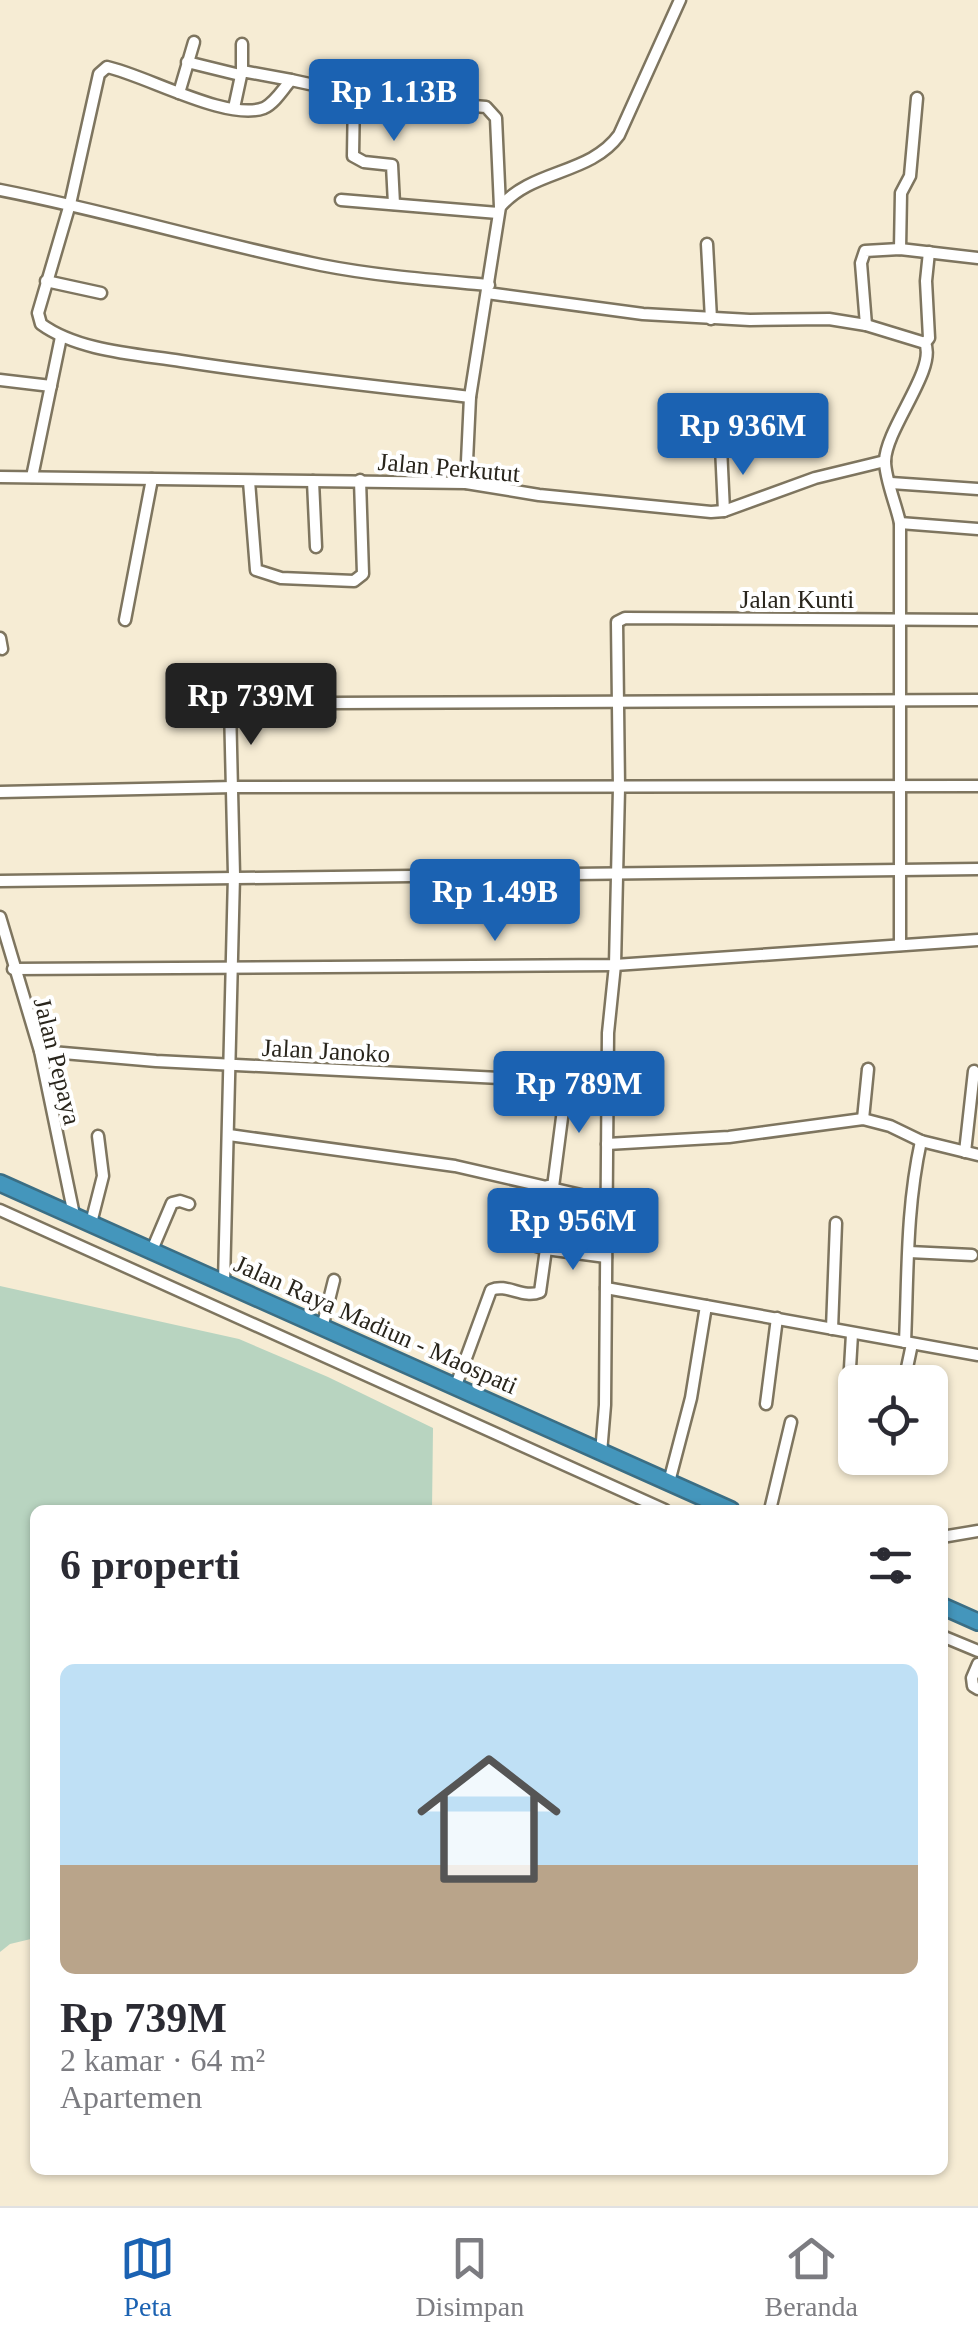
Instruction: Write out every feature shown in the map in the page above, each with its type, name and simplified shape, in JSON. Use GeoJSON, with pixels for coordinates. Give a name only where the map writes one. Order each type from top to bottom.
{"type":"FeatureCollection","features":[{"type":"Feature","properties":{"kind":"highway","name":"Jalan Raya Madiun - Maospati"},"geometry":{"type":"LineString","coordinates":[[0,1183],[721,1505]]}},
{"type":"Feature","properties":{"kind":"highway"},"geometry":{"type":"LineString","coordinates":[[948,1609],[978,1622]]}},
{"type":"Feature","properties":{"kind":"street"},"geometry":{"type":"LineString","coordinates":[[341,200],[499,210],[522,187],[606,151],[619,135],[680,0]]}},
{"type":"Feature","properties":{"kind":"street"},"geometry":{"type":"LineString","coordinates":[[179,93],[194,42]]}},
{"type":"Feature","properties":{"kind":"street"},"geometry":{"type":"LineString","coordinates":[[234,108],[242,44]]}},
{"type":"Feature","properties":{"kind":"street"},"geometry":{"type":"LineString","coordinates":[[186,62],[354,94],[491,110],[496,118],[499,210],[470,396],[466,483]]}},
{"type":"Feature","properties":{"kind":"street"},"geometry":{"type":"LineString","coordinates":[[291,80],[265,108],[249,111],[179,93],[111,67],[100,72],[70,204],[46,281],[38,318],[41,324],[61,337],[148,356],[285,377],[470,396]]}},
{"type":"Feature","properties":{"kind":"street"},"geometry":{"type":"LineString","coordinates":[[354,94],[353,156],[364,162],[392,165],[394,204]]}},
{"type":"Feature","properties":{"kind":"street"},"geometry":{"type":"LineString","coordinates":[[900,249],[901,193],[910,176],[916,98]]}},
{"type":"Feature","properties":{"kind":"street"},"geometry":{"type":"LineString","coordinates":[[0,190],[336,268],[644,314],[805,317],[866,325],[925,344]]}},
{"type":"Feature","properties":{"kind":"street"},"geometry":{"type":"LineString","coordinates":[[706,244],[711,318]]}},
{"type":"Feature","properties":{"kind":"street"},"geometry":{"type":"LineString","coordinates":[[866,325],[862,254],[869,249],[978,258]]}},
{"type":"Feature","properties":{"kind":"street"},"geometry":{"type":"LineString","coordinates":[[900,944],[900,522],[885,461],[896,426],[928,358],[928,252]]}},
{"type":"Feature","properties":{"kind":"street"},"geometry":{"type":"LineString","coordinates":[[46,281],[101,292]]}},
{"type":"Feature","properties":{"kind":"street"},"geometry":{"type":"LineString","coordinates":[[32,478],[61,337]]}},
{"type":"Feature","properties":{"kind":"street"},"geometry":{"type":"LineString","coordinates":[[0,380],[51,386]]}},
{"type":"Feature","properties":{"kind":"street"},"geometry":{"type":"LineString","coordinates":[[694,402],[696,447],[721,447]]}},
{"type":"Feature","properties":{"kind":"street"},"geometry":{"type":"LineString","coordinates":[[720,404],[724,511]]}},
{"type":"Feature","properties":{"kind":"street","name":"Jalan Perkutut"},"geometry":{"type":"LineString","coordinates":[[0,478],[466,483],[694,512],[724,511],[815,478],[885,461]]}},
{"type":"Feature","properties":{"kind":"street"},"geometry":{"type":"LineString","coordinates":[[125,620],[152,479]]}},
{"type":"Feature","properties":{"kind":"street"},"geometry":{"type":"LineString","coordinates":[[249,481],[256,570],[281,578],[354,581],[363,574],[360,480]]}},
{"type":"Feature","properties":{"kind":"street"},"geometry":{"type":"LineString","coordinates":[[313,481],[316,547]]}},
{"type":"Feature","properties":{"kind":"street"},"geometry":{"type":"LineString","coordinates":[[890,484],[978,489]]}},
{"type":"Feature","properties":{"kind":"street"},"geometry":{"type":"LineString","coordinates":[[900,522],[978,530]]}},
{"type":"Feature","properties":{"kind":"street","name":"Jalan Kunti"},"geometry":{"type":"LineString","coordinates":[[620,704],[618,622],[625,618],[978,620]]}},
{"type":"Feature","properties":{"kind":"street"},"geometry":{"type":"LineString","coordinates":[[224,1283],[232,1066],[232,704],[978,700]]}},
{"type":"Feature","properties":{"kind":"street"},"geometry":{"type":"LineString","coordinates":[[601,1454],[620,704]]}},
{"type":"Feature","properties":{"kind":"street"},"geometry":{"type":"LineString","coordinates":[[0,792],[234,787],[978,786]]}},
{"type":"Feature","properties":{"kind":"street"},"geometry":{"type":"LineString","coordinates":[[0,880],[978,869]]}},
{"type":"Feature","properties":{"kind":"street","name":"Jalan Pepaya"},"geometry":{"type":"LineString","coordinates":[[0,917],[3,940],[40,1051],[74,1215]]}},
{"type":"Feature","properties":{"kind":"street"},"geometry":{"type":"LineString","coordinates":[[13,969],[615,965],[978,940]]}},
{"type":"Feature","properties":{"kind":"street","name":"Jalan Janoko"},"geometry":{"type":"LineString","coordinates":[[40,1051],[232,1066],[546,1080],[566,1079],[608,1061]]}},
{"type":"Feature","properties":{"kind":"street"},"geometry":{"type":"LineString","coordinates":[[863,1120],[868,1069]]}},
{"type":"Feature","properties":{"kind":"street"},"geometry":{"type":"LineString","coordinates":[[965,1152],[974,1071]]}},
{"type":"Feature","properties":{"kind":"street"},"geometry":{"type":"LineString","coordinates":[[456,1388],[490,1290],[498,1286],[531,1296],[540,1292],[566,1079]]}},
{"type":"Feature","properties":{"kind":"street"},"geometry":{"type":"LineString","coordinates":[[607,1144],[729,1137],[863,1120],[890,1126],[920,1141],[978,1155]]}},
{"type":"Feature","properties":{"kind":"street"},"geometry":{"type":"LineString","coordinates":[[229,1135],[456,1166],[607,1201]]}},
{"type":"Feature","properties":{"kind":"street"},"geometry":{"type":"LineString","coordinates":[[91,1223],[104,1176],[98,1136]]}},
{"type":"Feature","properties":{"kind":"street"},"geometry":{"type":"LineString","coordinates":[[906,1365],[910,1190],[920,1141]]}},
{"type":"Feature","properties":{"kind":"street"},"geometry":{"type":"LineString","coordinates":[[152,1250],[170,1206],[175,1201],[189,1204]]}},
{"type":"Feature","properties":{"kind":"street"},"geometry":{"type":"LineString","coordinates":[[0,1210],[654,1505]]}},
{"type":"Feature","properties":{"kind":"street"},"geometry":{"type":"LineString","coordinates":[[832,1328],[836,1223]]}},
{"type":"Feature","properties":{"kind":"street"},"geometry":{"type":"LineString","coordinates":[[502,1235],[544,1248],[606,1257]]}},
{"type":"Feature","properties":{"kind":"street"},"geometry":{"type":"LineString","coordinates":[[909,1252],[972,1255]]}},
{"type":"Feature","properties":{"kind":"street"},"geometry":{"type":"LineString","coordinates":[[322,1328],[334,1280]]}},
{"type":"Feature","properties":{"kind":"street"},"geometry":{"type":"LineString","coordinates":[[606,1288],[978,1355]]}},
{"type":"Feature","properties":{"kind":"street"},"geometry":{"type":"LineString","coordinates":[[669,1482],[692,1398],[706,1306]]}},
{"type":"Feature","properties":{"kind":"street"},"geometry":{"type":"LineString","coordinates":[[766,1404],[778,1318]]}},
{"type":"Feature","properties":{"kind":"street"},"geometry":{"type":"LineString","coordinates":[[850,1365],[852,1334]]}},
{"type":"Feature","properties":{"kind":"street"},"geometry":{"type":"LineString","coordinates":[[771,1505],[791,1422]]}},
{"type":"Feature","properties":{"kind":"street"},"geometry":{"type":"LineString","coordinates":[[948,1536],[978,1531]]}},
{"type":"Feature","properties":{"kind":"street"},"geometry":{"type":"LineString","coordinates":[[948,1638],[978,1651]]}},
{"type":"Feature","properties":{"kind":"street"},"geometry":{"type":"LineString","coordinates":[[978,1664],[972,1678],[978,1690]]}},
{"type":"Feature","properties":{"kind":"green space"},"geometry":{"type":"Polygon","coordinates":[[[0,1286],[239,1339],[433,1428],[432,1505],[30,1505],[30,1939],[10,1944],[0,1952],[0,1286]]]}}]}
